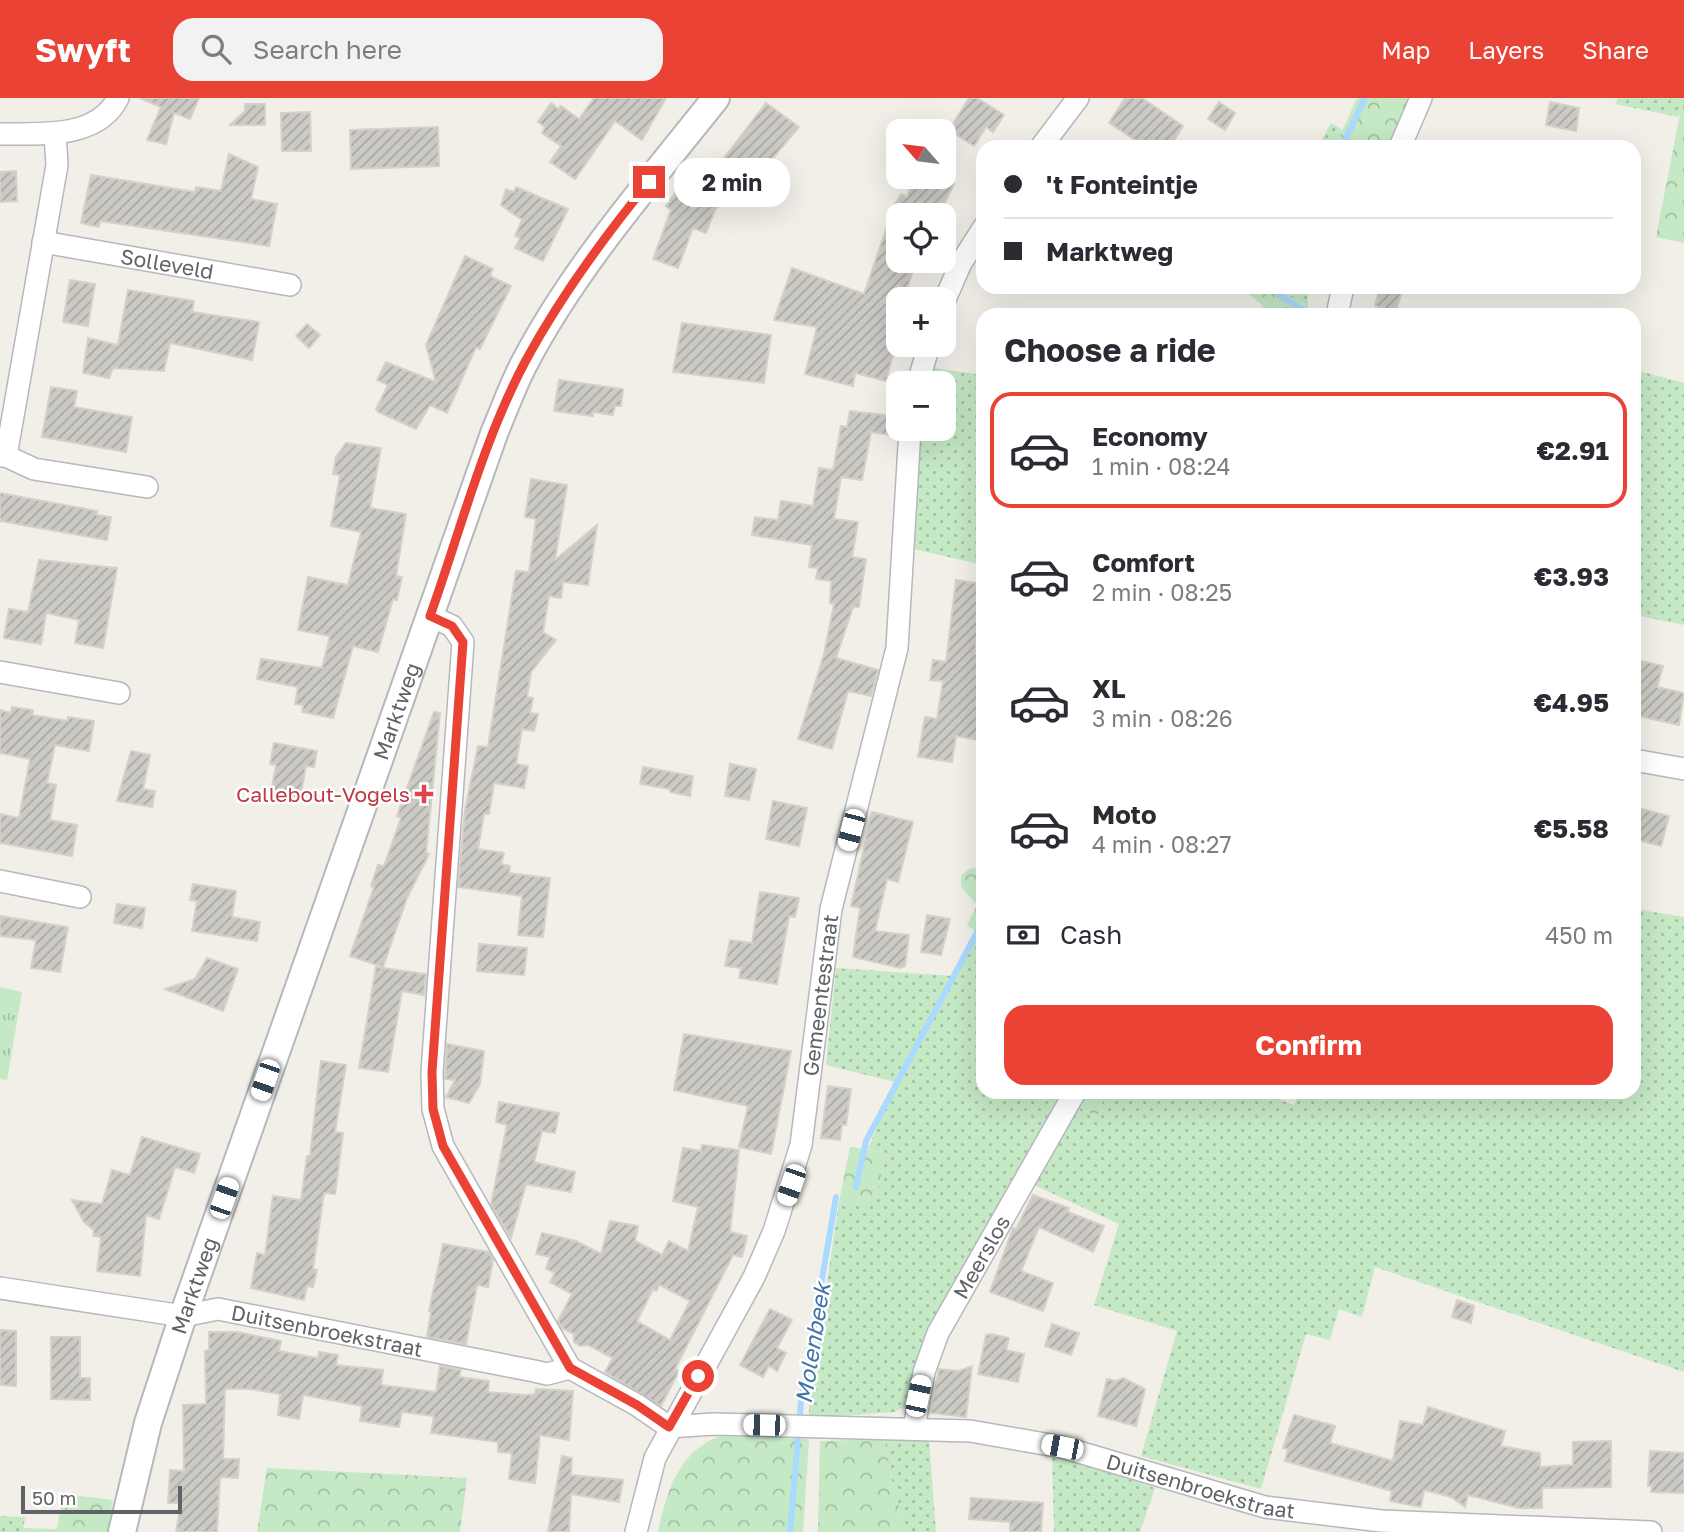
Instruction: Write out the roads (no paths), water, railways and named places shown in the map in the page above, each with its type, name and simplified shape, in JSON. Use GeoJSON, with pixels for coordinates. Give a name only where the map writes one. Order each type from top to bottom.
{"type":"FeatureCollection","features":[{"type":"Feature","properties":{"kind":"street"},"geometry":{"type":"LineString","coordinates":[[0,134],[75,130],[113,109],[118,98]]}},
{"type":"Feature","properties":{"kind":"street","name":"Marktweg"},"geometry":{"type":"LineString","coordinates":[[122,1532],[148,1423],[183,1316],[495,431],[525,362],[632,203],[716,98]]}},
{"type":"Feature","properties":{"kind":"street"},"geometry":{"type":"LineString","coordinates":[[1046,140],[1078,98]]}},
{"type":"Feature","properties":{"kind":"street"},"geometry":{"type":"LineString","coordinates":[[1404,140],[1421,98]]}},
{"type":"Feature","properties":{"kind":"street"},"geometry":{"type":"LineString","coordinates":[[55,133],[57,165],[3,456],[34,468],[147,487]]}},
{"type":"Feature","properties":{"kind":"street"},"geometry":{"type":"LineString","coordinates":[[950,287],[976,240]]}},
{"type":"Feature","properties":{"kind":"street","name":"Solleveld"},"geometry":{"type":"LineString","coordinates":[[43,242],[290,285]]}},
{"type":"Feature","properties":{"kind":"street","name":"Gemeentestraat"},"geometry":{"type":"LineString","coordinates":[[636,1532],[655,1458],[669,1427],[754,1277],[778,1220],[801,1145],[831,909],[897,648],[909,441]]}},
{"type":"Feature","properties":{"kind":"street"},"geometry":{"type":"LineString","coordinates":[[430,616],[452,626],[463,642],[432,1072],[433,1109],[443,1146],[570,1368],[637,1405],[669,1427]]}},
{"type":"Feature","properties":{"kind":"street"},"geometry":{"type":"LineString","coordinates":[[0,672],[119,693]]}},
{"type":"Feature","properties":{"kind":"street"},"geometry":{"type":"LineString","coordinates":[[1641,761],[1684,769]]}},
{"type":"Feature","properties":{"kind":"street"},"geometry":{"type":"LineString","coordinates":[[0,881],[80,897]]}},
{"type":"Feature","properties":{"kind":"street","name":"Meerslos"},"geometry":{"type":"LineString","coordinates":[[914,1429],[923,1372],[938,1333],[1071,1099]]}},
{"type":"Feature","properties":{"kind":"street","name":"Duitsenbroekstraat"},"geometry":{"type":"LineString","coordinates":[[0,1288],[183,1316],[218,1308],[547,1374],[570,1368]]}},
{"type":"Feature","properties":{"kind":"street","name":"Duitsenbroekstraat"},"geometry":{"type":"LineString","coordinates":[[669,1427],[799,1426],[970,1431],[1062,1447],[1253,1504],[1321,1515],[1381,1521],[1651,1532]]}},
{"type":"Feature","properties":{"kind":"waterway","name":"Molenbeek"},"geometry":{"type":"LineString","coordinates":[[1345,140],[1365,98]]}},
{"type":"Feature","properties":{"kind":"waterway","name":"Molenbeek"},"geometry":{"type":"LineString","coordinates":[[1278,294],[1300,308]]}},
{"type":"Feature","properties":{"kind":"waterway","name":"Molenbeek"},"geometry":{"type":"LineString","coordinates":[[856,1187],[866,1141],[976,934]]}},
{"type":"Feature","properties":{"kind":"waterway","name":"Molenbeek"},"geometry":{"type":"LineString","coordinates":[[790,1532],[801,1402],[836,1197]]}},
{"type":"Feature","properties":{"kind":"place","name":"Callebout-Vogels"},"geometry":{"type":"Point","coordinates":[424,794]}}]}
